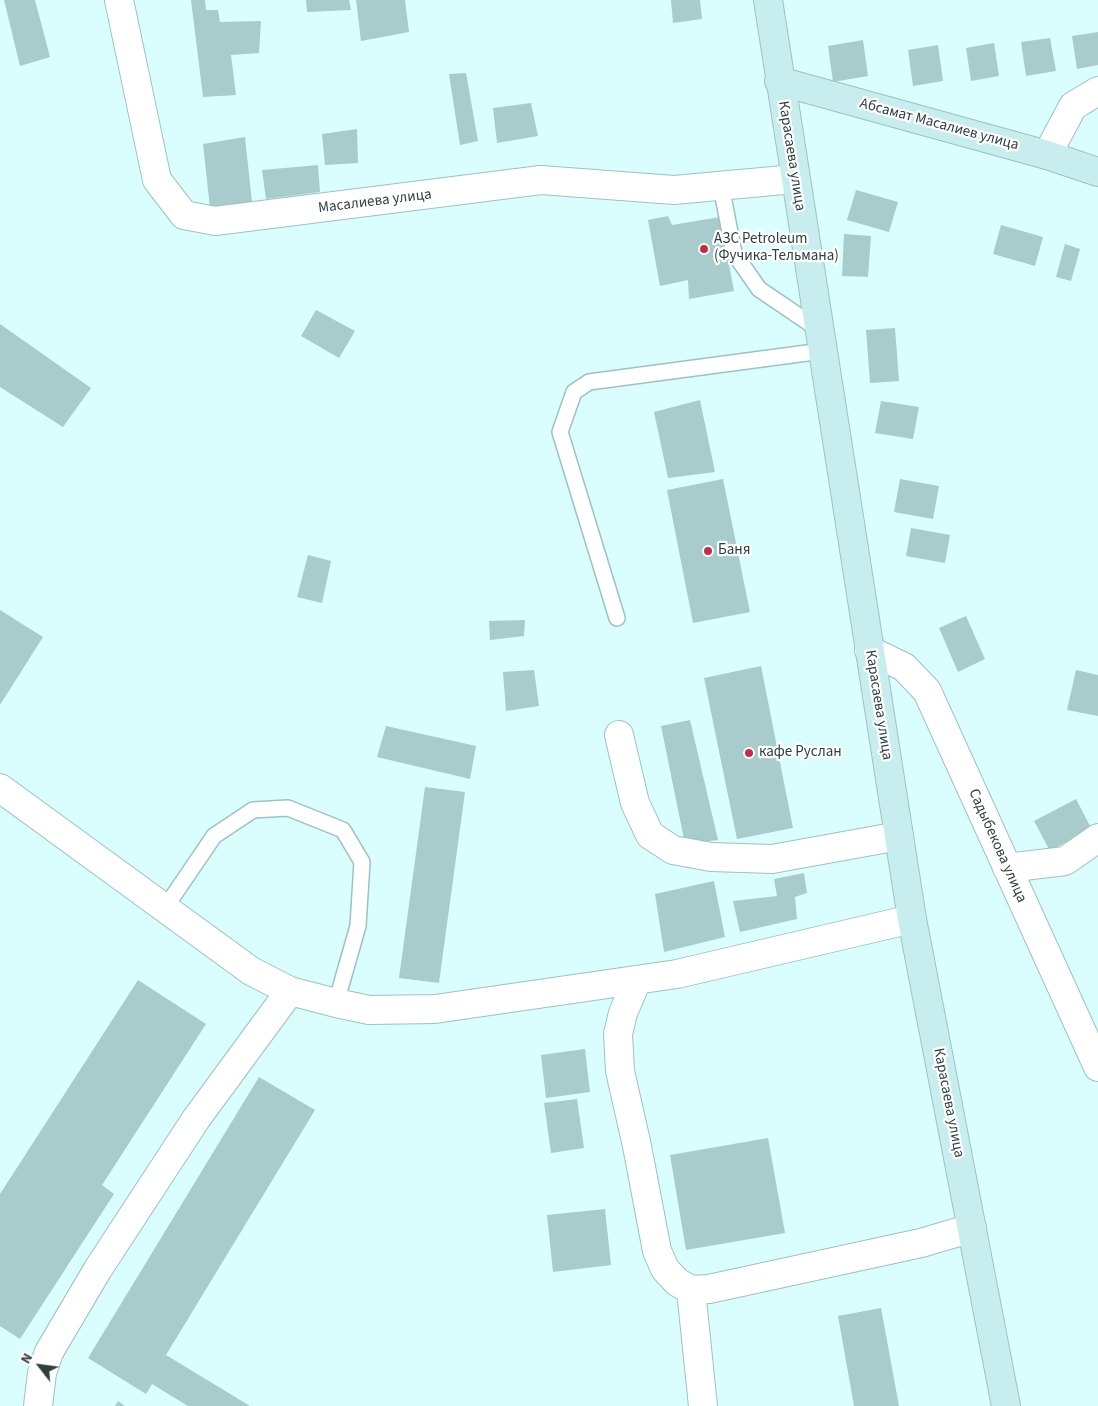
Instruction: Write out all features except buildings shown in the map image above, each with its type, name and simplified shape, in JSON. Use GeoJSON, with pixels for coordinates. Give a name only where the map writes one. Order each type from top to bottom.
{"type":"FeatureCollection","features":[{"type":"Feature","properties":{"kind":"street","name":"Масалиева улица"},"geometry":{"type":"LineString","coordinates":[[119,0],[157,180],[184,215],[215,221],[541,180],[674,190],[795,179]]}},
{"type":"Feature","properties":{"kind":"street","name":"Карасаева улица"},"geometry":{"type":"LineString","coordinates":[[768,0],[779,81],[912,919],[1006,1406]]}},
{"type":"Feature","properties":{"kind":"street","name":"Абсамат Масалиев улица"},"geometry":{"type":"LineString","coordinates":[[779,81],[1047,155],[1098,172]]}},
{"type":"Feature","properties":{"kind":"street"},"geometry":{"type":"LineString","coordinates":[[1047,155],[1073,106],[1098,91]]}},
{"type":"Feature","properties":{"kind":"street","name":"Садыбекова улица"},"geometry":{"type":"LineString","coordinates":[[869,650],[904,666],[927,690],[1098,1067]]}},
{"type":"Feature","properties":{"kind":"street"},"geometry":{"type":"LineString","coordinates":[[619,735],[635,803],[650,835],[673,850],[712,857],[772,859],[899,836]]}},
{"type":"Feature","properties":{"kind":"street"},"geometry":{"type":"LineString","coordinates":[[0,788],[251,971],[290,991],[369,1010],[435,1009],[677,974],[912,919]]}},
{"type":"Feature","properties":{"kind":"street"},"geometry":{"type":"LineString","coordinates":[[1007,868],[1065,861],[1098,838]]}},
{"type":"Feature","properties":{"kind":"street"},"geometry":{"type":"LineString","coordinates":[[637,980],[623,1014],[618,1034],[620,1071],[637,1146],[657,1252],[665,1269],[677,1282],[691,1290],[709,1289],[921,1243],[972,1228]]}},
{"type":"Feature","properties":{"kind":"street"},"geometry":{"type":"LineString","coordinates":[[38,1406],[42,1373],[49,1352],[98,1269],[196,1119],[290,991]]}},
{"type":"Feature","properties":{"kind":"street"},"geometry":{"type":"LineString","coordinates":[[691,1290],[703,1406]]}},
{"type":"Feature","properties":{"kind":"lane"},"geometry":{"type":"LineString","coordinates":[[720,186],[734,253],[759,289],[820,340]]}},
{"type":"Feature","properties":{"kind":"lane"},"geometry":{"type":"LineString","coordinates":[[617,618],[560,432],[574,392],[589,382],[820,340]]}},
{"type":"Feature","properties":{"kind":"lane"},"geometry":{"type":"LineString","coordinates":[[165,908],[214,836],[253,810],[288,808],[343,830],[362,862],[358,926],[336,1003]]}},
{"type":"Feature","properties":{"kind":"place","name":"АЗС Petroleum (Фучика-Тельмана)"},"geometry":{"type":"Point","coordinates":[704,249]}},
{"type":"Feature","properties":{"kind":"place","name":"Баня"},"geometry":{"type":"Point","coordinates":[708,551]}},
{"type":"Feature","properties":{"kind":"place","name":"кафе Руслан"},"geometry":{"type":"Point","coordinates":[749,753]}}]}
